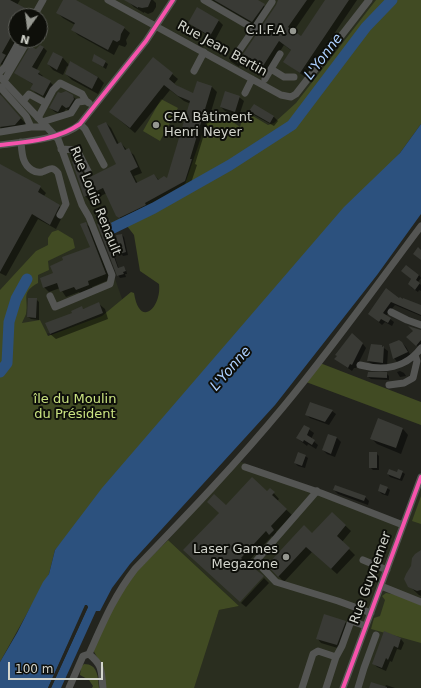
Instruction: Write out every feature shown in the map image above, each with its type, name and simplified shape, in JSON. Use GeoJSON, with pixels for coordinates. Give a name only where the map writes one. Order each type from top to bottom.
{"type":"FeatureCollection","features":[{"type":"Feature","properties":{"kind":"street","name":"Rue Jean Bertin"},"geometry":{"type":"LineString","coordinates":[[108,0],[287,97],[291,97],[296,94],[369,0]]}},
{"type":"Feature","properties":{"kind":"street"},"geometry":{"type":"LineString","coordinates":[[0,145],[56,136],[70,132],[80,124],[131,61],[157,26],[173,0]]}},
{"type":"Feature","properties":{"kind":"street"},"geometry":{"type":"LineString","coordinates":[[204,0],[254,29]]}},
{"type":"Feature","properties":{"kind":"street"},"geometry":{"type":"LineString","coordinates":[[272,1],[236,55],[269,72],[284,77],[294,77]]}},
{"type":"Feature","properties":{"kind":"street"},"geometry":{"type":"LineString","coordinates":[[0,72],[15,48]]}},
{"type":"Feature","properties":{"kind":"street"},"geometry":{"type":"LineString","coordinates":[[23,48],[1,82],[26,116],[31,127]]}},
{"type":"Feature","properties":{"kind":"street"},"geometry":{"type":"LineString","coordinates":[[194,71],[204,52]]}},
{"type":"Feature","properties":{"kind":"street"},"geometry":{"type":"LineString","coordinates":[[262,84],[280,54]]}},
{"type":"Feature","properties":{"kind":"street"},"geometry":{"type":"LineString","coordinates":[[245,93],[252,79]]}},
{"type":"Feature","properties":{"kind":"street","name":"Rue Louis Renault"},"geometry":{"type":"LineString","coordinates":[[1,82],[23,101],[56,136],[82,205],[89,217],[112,275],[110,284],[55,307],[50,296]]}},
{"type":"Feature","properties":{"kind":"street"},"geometry":{"type":"LineString","coordinates":[[43,122],[54,90],[60,83],[82,94],[86,101],[94,107]]}},
{"type":"Feature","properties":{"kind":"street"},"geometry":{"type":"LineString","coordinates":[[23,101],[29,94],[42,101]]}},
{"type":"Feature","properties":{"kind":"street"},"geometry":{"type":"LineString","coordinates":[[0,132],[31,127],[71,113],[78,102],[86,101]]}},
{"type":"Feature","properties":{"kind":"street"},"geometry":{"type":"LineString","coordinates":[[80,124],[85,129],[104,165]]}},
{"type":"Feature","properties":{"kind":"street"},"geometry":{"type":"LineString","coordinates":[[21,142],[22,157],[25,164],[30,169],[41,173],[52,168],[58,173],[66,204],[60,215]]}},
{"type":"Feature","properties":{"kind":"street"},"geometry":{"type":"LineString","coordinates":[[61,149],[77,150],[88,171]]}},
{"type":"Feature","properties":{"kind":"street"},"geometry":{"type":"LineString","coordinates":[[89,654],[111,604],[135,569],[227,473],[284,406],[360,309],[421,226]]}},
{"type":"Feature","properties":{"kind":"street"},"geometry":{"type":"LineString","coordinates":[[391,312],[421,325]]}},
{"type":"Feature","properties":{"kind":"street"},"geometry":{"type":"LineString","coordinates":[[360,366],[387,368],[405,363],[421,348]]}},
{"type":"Feature","properties":{"kind":"street"},"geometry":{"type":"LineString","coordinates":[[389,385],[404,383],[413,378],[417,361],[415,355]]}},
{"type":"Feature","properties":{"kind":"street"},"geometry":{"type":"LineString","coordinates":[[245,467],[317,491],[403,525]]}},
{"type":"Feature","properties":{"kind":"street","name":"Rue Guynemer"},"geometry":{"type":"LineString","coordinates":[[343,688],[421,477]]}},
{"type":"Feature","properties":{"kind":"street"},"geometry":{"type":"LineString","coordinates":[[317,491],[256,562],[276,582],[371,613]]}},
{"type":"Feature","properties":{"kind":"street"},"geometry":{"type":"LineString","coordinates":[[363,560],[387,570]]}},
{"type":"Feature","properties":{"kind":"street"},"geometry":{"type":"LineString","coordinates":[[381,586],[421,602]]}},
{"type":"Feature","properties":{"kind":"street"},"geometry":{"type":"LineString","coordinates":[[326,688],[336,657],[342,646],[351,621],[366,626]]}},
{"type":"Feature","properties":{"kind":"street"},"geometry":{"type":"LineString","coordinates":[[358,688],[366,669],[376,635]]}},
{"type":"Feature","properties":{"kind":"street"},"geometry":{"type":"LineString","coordinates":[[302,688],[313,654],[315,652],[318,651],[336,657]]}},
{"type":"Feature","properties":{"kind":"street"},"geometry":{"type":"LineString","coordinates":[[69,688],[82,656],[89,654]]}},
{"type":"Feature","properties":{"kind":"street"},"geometry":{"type":"LineString","coordinates":[[89,654],[98,663],[101,670],[103,688]]}},
{"type":"Feature","properties":{"kind":"street"},"geometry":{"type":"LineString","coordinates":[[352,663],[366,669]]}},
{"type":"Feature","properties":{"kind":"shaded area"},"geometry":{"type":"Polygon","coordinates":[[[0,0],[385,0],[290,116],[169,202],[100,236],[127,313],[7,344],[0,359],[0,0]]]}},
{"type":"Feature","properties":{"kind":"shaded area"},"geometry":{"type":"Polygon","coordinates":[[[239,461],[400,526],[421,481],[421,688],[192,688],[219,610],[239,606],[168,540],[239,461]]]}},
{"type":"Feature","properties":{"kind":"green space","name":"île du Moulin du Président"},"geometry":{"type":"Polygon","coordinates":[[[376,0],[421,0],[421,124],[400,153],[55,550],[49,574],[0,662],[0,290],[36,251],[48,245],[48,238],[52,232],[58,230],[73,239],[75,248],[48,261],[49,270],[38,275],[38,283],[29,290],[26,296],[27,308],[22,323],[40,320],[48,336],[102,316],[131,292],[134,293],[137,304],[141,310],[145,312],[150,311],[157,300],[159,284],[140,271],[134,235],[127,226],[115,221],[149,205],[185,184],[209,114],[214,111],[223,115],[240,127],[244,113],[251,115],[268,125],[274,123],[296,103],[376,0]]]}},
{"type":"Feature","properties":{"kind":"green space"},"geometry":{"type":"Polygon","coordinates":[[[161,99],[178,108],[160,141],[143,131],[161,99]]]}},
{"type":"Feature","properties":{"kind":"green space"},"geometry":{"type":"Polygon","coordinates":[[[320,363],[421,402],[421,425],[306,382],[320,363]]]}},
{"type":"Feature","properties":{"kind":"green space"},"geometry":{"type":"Polygon","coordinates":[[[421,496],[421,524],[412,521],[421,496]]]}},
{"type":"Feature","properties":{"kind":"green space"},"geometry":{"type":"Polygon","coordinates":[[[168,540],[239,606],[219,610],[194,688],[105,688],[102,666],[93,650],[113,607],[131,577],[168,540]]]}},
{"type":"Feature","properties":{"kind":"green space"},"geometry":{"type":"Polygon","coordinates":[[[386,593],[397,595],[421,605],[421,643],[371,629],[374,618],[380,616],[385,600],[382,596],[386,593]]]}},
{"type":"Feature","properties":{"kind":"green space"},"geometry":{"type":"Polygon","coordinates":[[[84,664],[92,666],[95,669],[98,676],[99,688],[92,688],[93,686],[89,680],[80,675],[81,667],[84,664]]]}},
{"type":"Feature","properties":{"kind":"water"},"geometry":{"type":"Polygon","coordinates":[[[421,124],[421,214],[377,275],[275,405],[130,564],[112,588],[100,611],[96,611],[61,688],[51,688],[88,607],[86,605],[48,688],[0,688],[0,662],[17,633],[43,582],[49,574],[55,550],[102,488],[344,207],[400,153],[421,124]]]}},
{"type":"Feature","properties":{"kind":"pier"},"geometry":{"type":"Polygon","coordinates":[[[85,605],[88,607],[51,688],[48,688],[85,605]]]}},
{"type":"Feature","properties":{"kind":"building"},"geometry":{"type":"Polygon","coordinates":[[[0,0],[10,0],[25,8],[8,8],[8,42],[2,53],[6,55],[0,65],[0,0]]]}},
{"type":"Feature","properties":{"kind":"building"},"geometry":{"type":"Polygon","coordinates":[[[63,0],[76,0],[125,27],[121,34],[120,40],[117,42],[113,40],[108,50],[71,30],[75,23],[56,13],[63,0]]]}},
{"type":"Feature","properties":{"kind":"building"},"geometry":{"type":"Polygon","coordinates":[[[124,0],[151,0],[148,7],[138,8],[124,0]]]}},
{"type":"Feature","properties":{"kind":"building"},"geometry":{"type":"Polygon","coordinates":[[[214,0],[258,0],[265,4],[252,22],[214,0]]]}},
{"type":"Feature","properties":{"kind":"building"},"geometry":{"type":"Polygon","coordinates":[[[278,0],[307,0],[288,27],[301,36],[325,0],[349,0],[300,73],[283,62],[291,50],[279,41],[263,66],[243,54],[278,0]]]}},
{"type":"Feature","properties":{"kind":"building"},"geometry":{"type":"Polygon","coordinates":[[[197,7],[219,20],[210,36],[188,23],[197,7]]]}},
{"type":"Feature","properties":{"kind":"building"},"geometry":{"type":"Polygon","coordinates":[[[29,48],[43,48],[32,67],[40,71],[38,74],[51,81],[43,96],[30,89],[33,84],[14,73],[29,48]]]}},
{"type":"Feature","properties":{"kind":"building"},"geometry":{"type":"Polygon","coordinates":[[[53,52],[63,57],[57,70],[47,64],[53,52]]]}},
{"type":"Feature","properties":{"kind":"building"},"geometry":{"type":"Polygon","coordinates":[[[94,54],[106,61],[103,67],[92,61],[94,54]]]}},
{"type":"Feature","properties":{"kind":"building"},"geometry":{"type":"Polygon","coordinates":[[[153,57],[173,73],[169,79],[176,85],[193,93],[197,81],[212,86],[190,159],[192,159],[185,181],[145,203],[146,205],[119,218],[116,216],[103,188],[84,197],[72,162],[76,159],[86,179],[116,164],[97,126],[106,122],[117,144],[121,142],[125,150],[129,148],[138,167],[130,171],[136,183],[154,174],[158,180],[164,176],[167,178],[190,101],[178,96],[164,85],[130,128],[109,112],[153,57]]]}},
{"type":"Feature","properties":{"kind":"building"},"geometry":{"type":"Polygon","coordinates":[[[70,61],[98,77],[92,89],[65,74],[70,61]]]}},
{"type":"Feature","properties":{"kind":"building"},"geometry":{"type":"Polygon","coordinates":[[[66,91],[73,95],[74,99],[69,107],[66,108],[62,105],[58,112],[49,108],[58,92],[61,93],[66,91]]]}},
{"type":"Feature","properties":{"kind":"building"},"geometry":{"type":"Polygon","coordinates":[[[225,91],[240,96],[235,112],[220,107],[225,91]]]}},
{"type":"Feature","properties":{"kind":"building"},"geometry":{"type":"Polygon","coordinates":[[[0,94],[21,118],[15,125],[0,127],[0,94]]]}},
{"type":"Feature","properties":{"kind":"building"},"geometry":{"type":"Polygon","coordinates":[[[254,104],[274,116],[270,123],[249,111],[254,104]]]}},
{"type":"Feature","properties":{"kind":"building"},"geometry":{"type":"Polygon","coordinates":[[[0,164],[41,186],[38,192],[60,205],[50,225],[32,214],[0,272],[0,164]]]}},
{"type":"Feature","properties":{"kind":"building"},"geometry":{"type":"Polygon","coordinates":[[[109,219],[112,225],[104,229],[118,268],[124,266],[126,271],[123,272],[124,274],[117,276],[97,224],[109,219]]]}},
{"type":"Feature","properties":{"kind":"building"},"geometry":{"type":"Polygon","coordinates":[[[86,222],[106,274],[88,281],[89,285],[76,290],[74,287],[60,292],[57,283],[43,288],[40,278],[53,273],[50,266],[63,260],[62,257],[90,247],[80,224],[86,222]]]}},
{"type":"Feature","properties":{"kind":"building"},"geometry":{"type":"Polygon","coordinates":[[[122,234],[126,252],[120,254],[116,235],[122,234]]]}},
{"type":"Feature","properties":{"kind":"building"},"geometry":{"type":"Polygon","coordinates":[[[418,247],[421,250],[421,260],[413,254],[418,247]]]}},
{"type":"Feature","properties":{"kind":"building"},"geometry":{"type":"Polygon","coordinates":[[[406,265],[419,275],[416,280],[420,283],[415,290],[408,284],[411,279],[401,271],[406,265]]]}},
{"type":"Feature","properties":{"kind":"building"},"geometry":{"type":"Polygon","coordinates":[[[386,288],[399,298],[400,297],[421,305],[421,315],[391,302],[383,313],[391,318],[388,323],[381,319],[379,322],[368,314],[386,288]]]}},
{"type":"Feature","properties":{"kind":"building"},"geometry":{"type":"Polygon","coordinates":[[[28,298],[37,298],[36,318],[27,317],[28,298]]]}},
{"type":"Feature","properties":{"kind":"building"},"geometry":{"type":"Polygon","coordinates":[[[99,302],[103,313],[50,334],[45,323],[72,313],[71,311],[82,306],[83,309],[99,302]]]}},
{"type":"Feature","properties":{"kind":"building"},"geometry":{"type":"Polygon","coordinates":[[[408,326],[421,330],[421,340],[416,346],[406,337],[413,331],[408,326]]]}},
{"type":"Feature","properties":{"kind":"building"},"geometry":{"type":"Polygon","coordinates":[[[352,333],[363,343],[352,365],[350,364],[348,368],[334,359],[337,356],[335,355],[352,333]]]}},
{"type":"Feature","properties":{"kind":"building"},"geometry":{"type":"Polygon","coordinates":[[[399,340],[408,352],[393,359],[389,344],[399,340]]]}},
{"type":"Feature","properties":{"kind":"building"},"geometry":{"type":"Polygon","coordinates":[[[371,344],[382,345],[382,347],[384,346],[383,363],[367,361],[371,344]]]}},
{"type":"Feature","properties":{"kind":"building"},"geometry":{"type":"Polygon","coordinates":[[[368,372],[387,372],[387,378],[367,377],[368,372]]]}},
{"type":"Feature","properties":{"kind":"building"},"geometry":{"type":"Polygon","coordinates":[[[310,402],[333,410],[325,422],[305,415],[310,402]]]}},
{"type":"Feature","properties":{"kind":"building"},"geometry":{"type":"Polygon","coordinates":[[[378,418],[403,428],[396,448],[370,439],[378,418]]]}},
{"type":"Feature","properties":{"kind":"building"},"geometry":{"type":"Polygon","coordinates":[[[304,425],[310,428],[307,435],[315,440],[312,445],[304,440],[303,442],[296,438],[304,425]]]}},
{"type":"Feature","properties":{"kind":"building"},"geometry":{"type":"Polygon","coordinates":[[[328,434],[337,437],[331,454],[322,450],[328,434]]]}},
{"type":"Feature","properties":{"kind":"building"},"geometry":{"type":"Polygon","coordinates":[[[298,452],[306,455],[302,466],[294,463],[298,452]]]}},
{"type":"Feature","properties":{"kind":"building"},"geometry":{"type":"Polygon","coordinates":[[[369,452],[377,452],[377,468],[369,468],[369,452]]]}},
{"type":"Feature","properties":{"kind":"building"},"geometry":{"type":"Polygon","coordinates":[[[389,469],[397,472],[398,469],[403,471],[400,479],[387,474],[389,469]]]}},
{"type":"Feature","properties":{"kind":"building"},"geometry":{"type":"Polygon","coordinates":[[[252,477],[267,491],[270,488],[275,492],[272,495],[287,509],[271,526],[274,530],[269,535],[266,531],[241,558],[264,576],[240,602],[183,550],[219,513],[207,502],[214,494],[226,505],[252,477]]]}},
{"type":"Feature","properties":{"kind":"building"},"geometry":{"type":"Polygon","coordinates":[[[380,484],[388,487],[385,494],[378,491],[380,484]]]}},
{"type":"Feature","properties":{"kind":"building"},"geometry":{"type":"Polygon","coordinates":[[[335,485],[366,496],[364,501],[333,490],[335,485]]]}},
{"type":"Feature","properties":{"kind":"building"},"geometry":{"type":"Polygon","coordinates":[[[332,512],[346,525],[337,536],[350,548],[331,569],[306,547],[278,577],[267,565],[304,525],[312,533],[332,512]]]}},
{"type":"Feature","properties":{"kind":"building"},"geometry":{"type":"Polygon","coordinates":[[[421,550],[421,590],[417,591],[408,587],[404,579],[411,566],[412,558],[421,550]]]}},
{"type":"Feature","properties":{"kind":"building"},"geometry":{"type":"Polygon","coordinates":[[[324,614],[346,621],[337,645],[316,639],[324,614]]]}},
{"type":"Feature","properties":{"kind":"building"},"geometry":{"type":"Polygon","coordinates":[[[384,631],[401,638],[398,648],[394,646],[388,660],[386,658],[382,668],[372,664],[384,631]]]}},
{"type":"Feature","properties":{"kind":"building"},"geometry":{"type":"Polygon","coordinates":[[[371,682],[387,687],[387,688],[369,688],[371,682]]]}},
{"type":"Feature","properties":{"kind":"waterway","name":"L'Yonne"},"geometry":{"type":"LineString","coordinates":[[113,228],[154,208],[230,165],[292,125],[366,27],[392,0]]}},
{"type":"Feature","properties":{"kind":"waterway"},"geometry":{"type":"LineString","coordinates":[[0,372],[7,363],[9,322],[16,299],[27,279]]}},
{"type":"Feature","properties":{"kind":"transit line"},"geometry":{"type":"LineString","coordinates":[[0,145],[52,137],[62,134],[80,124],[146,41],[173,0]]}},
{"type":"Feature","properties":{"kind":"transit line"},"geometry":{"type":"LineString","coordinates":[[343,688],[421,477]]}},
{"type":"Feature","properties":{"kind":"place","name":"C.I.F.A"},"geometry":{"type":"Point","coordinates":[293,31]}},
{"type":"Feature","properties":{"kind":"place","name":"CFA Bâtiment Henri Neyer"},"geometry":{"type":"Point","coordinates":[156,125]}},
{"type":"Feature","properties":{"kind":"place","name":"Laser Games Megazone"},"geometry":{"type":"Point","coordinates":[286,557]}}]}
